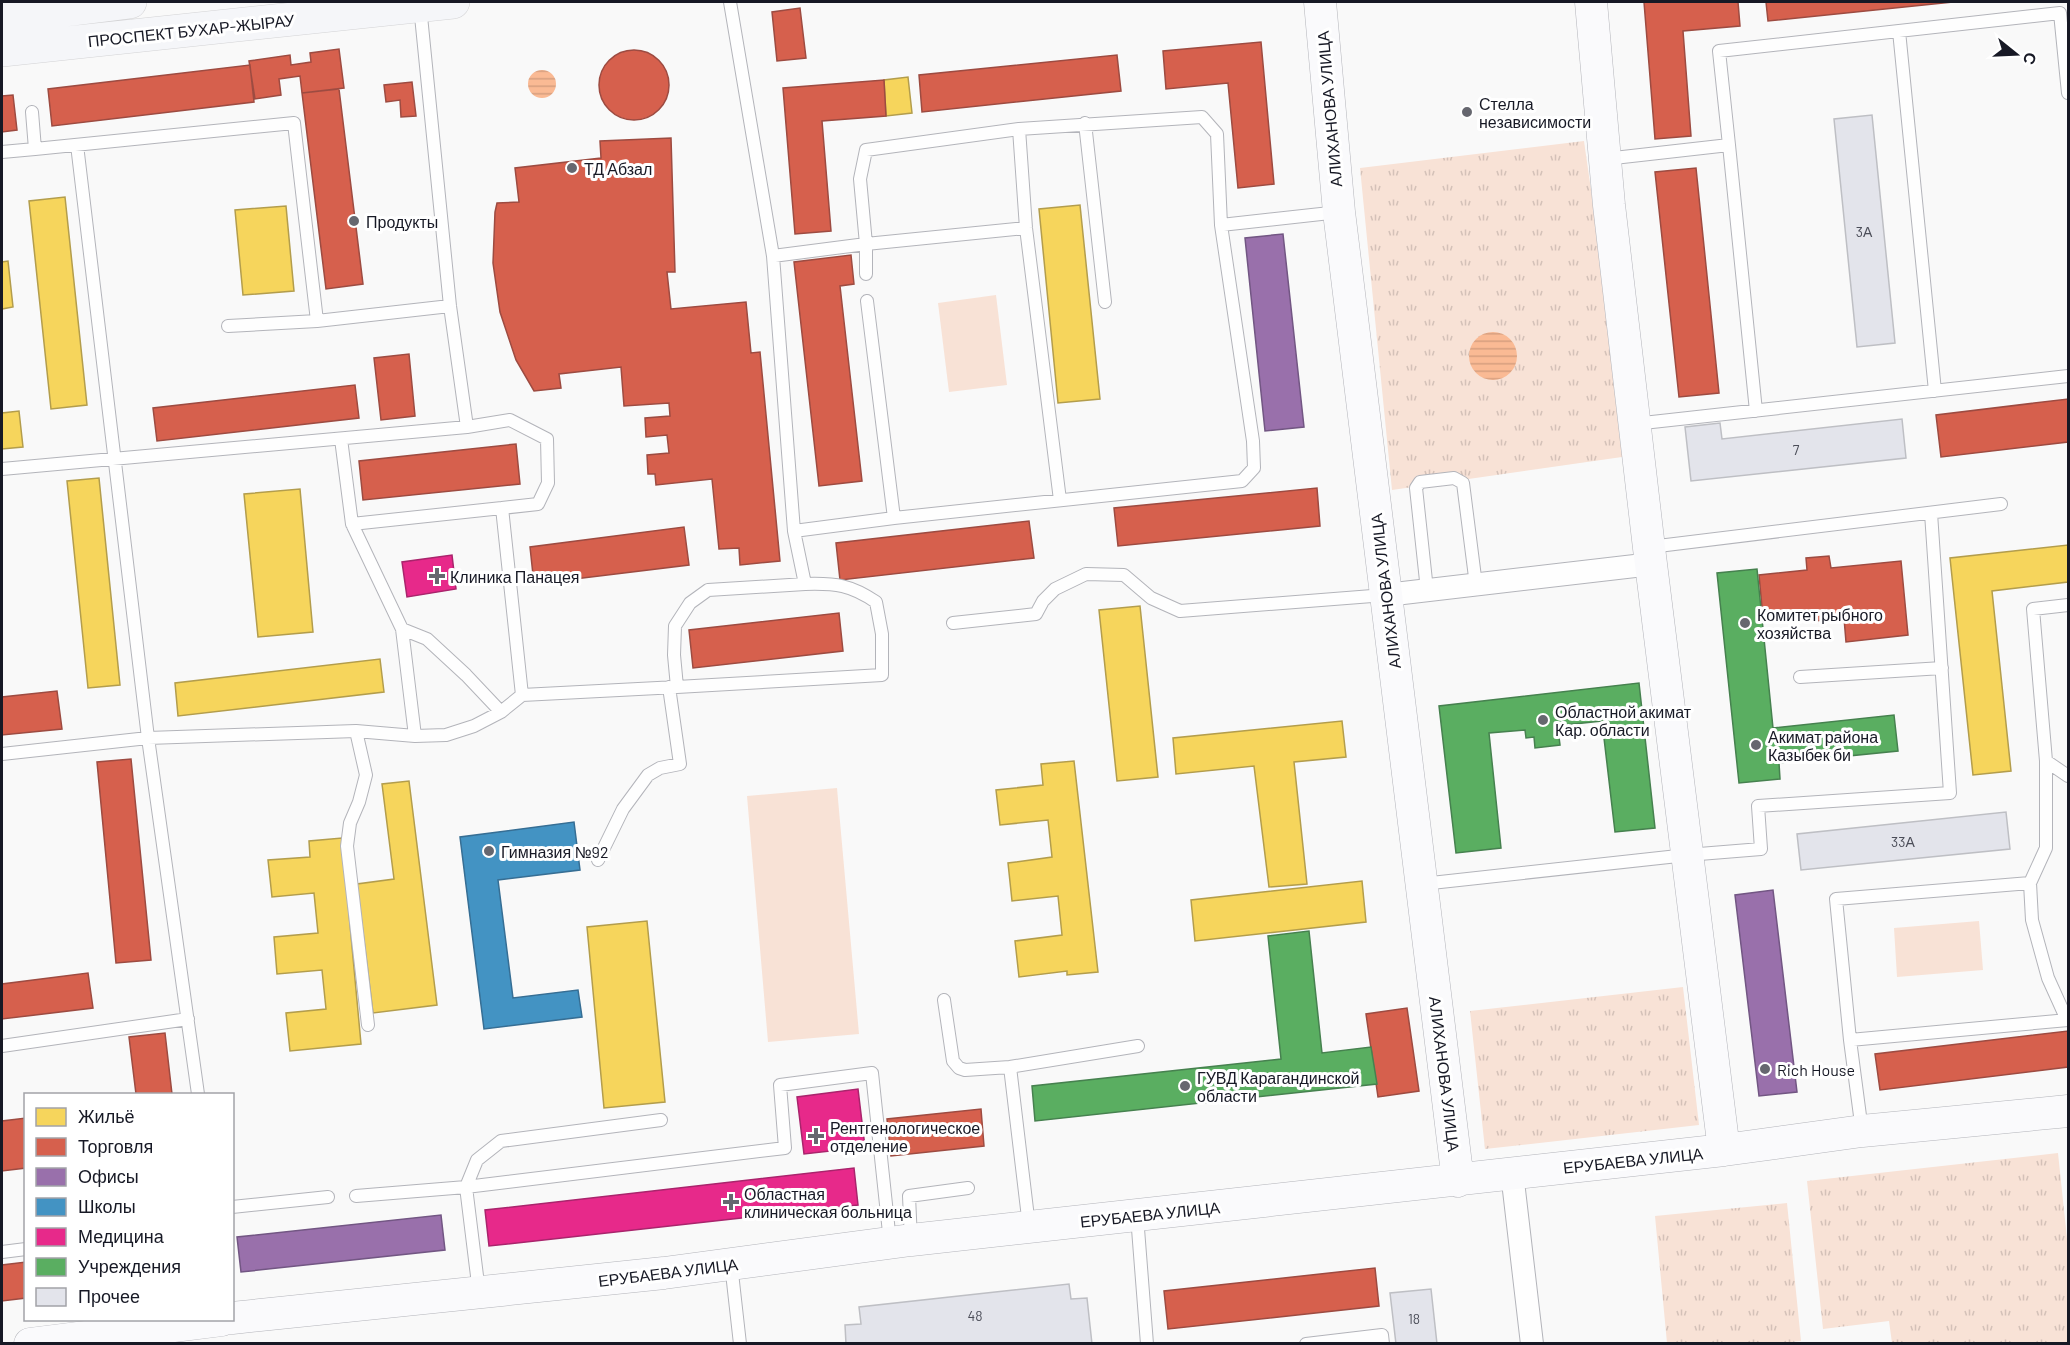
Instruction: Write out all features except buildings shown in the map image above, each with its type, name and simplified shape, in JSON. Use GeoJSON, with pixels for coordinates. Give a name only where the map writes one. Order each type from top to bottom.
{"type":"FeatureCollection","features":[{"type":"Feature","properties":{"kind":"main road","name":"ПРОСПЕКТ БУХАР-ЖЫРАУ"},"geometry":{"type":"LineString","coordinates":[[2,18],[130,2]]}},
{"type":"Feature","properties":{"kind":"main road","name":"ПРОСПЕКТ БУХАР-ЖЫРАУ"},"geometry":{"type":"LineString","coordinates":[[2,50],[420,3],[453,2]]}},
{"type":"Feature","properties":{"kind":"street","name":"АЛИХАНОВА УЛИЦА"},"geometry":{"type":"LineString","coordinates":[[1320,2],[1339,212],[1458,1181]]}},
{"type":"Feature","properties":{"kind":"street"},"geometry":{"type":"LineString","coordinates":[[1591,2],[1605,159],[1635,424],[1724,1150]]}},
{"type":"Feature","properties":{"kind":"street"},"geometry":{"type":"LineString","coordinates":[[1386,595],[1476,585],[1651,556]]}},
{"type":"Feature","properties":{"kind":"street","name":"ЕРУБАЕВА УЛИЦА"},"geometry":{"type":"LineString","coordinates":[[234,1318],[731,1264],[1029,1227],[1458,1181],[1724,1150],[1862,1131],[2068,1111]]}},
{"type":"Feature","properties":{"kind":"street"},"geometry":{"type":"LineString","coordinates":[[1512,1173],[1532,1344]]}},
{"type":"Feature","properties":{"kind":"street"},"geometry":{"type":"LineString","coordinates":[[30,1344],[214,1321]]}},
{"type":"Feature","properties":{"kind":"lane"},"geometry":{"type":"LineString","coordinates":[[730,2],[773,256],[794,531],[805,584]]}},
{"type":"Feature","properties":{"kind":"lane"},"geometry":{"type":"LineString","coordinates":[[420,3],[450,306],[467,427]]}},
{"type":"Feature","properties":{"kind":"lane"},"geometry":{"type":"LineString","coordinates":[[1756,411],[1719,51],[2060,13],[2068,93]]}},
{"type":"Feature","properties":{"kind":"lane"},"geometry":{"type":"LineString","coordinates":[[1899,31],[1935,391]]}},
{"type":"Feature","properties":{"kind":"lane"},"geometry":{"type":"LineString","coordinates":[[32,112],[35,149]]}},
{"type":"Feature","properties":{"kind":"lane"},"geometry":{"type":"LineString","coordinates":[[794,531],[894,518],[1242,481],[1254,468],[1253,441],[1221,225],[1217,134],[1202,117],[1019,129],[866,150],[860,179],[866,244],[866,274]]}},
{"type":"Feature","properties":{"kind":"lane"},"geometry":{"type":"LineString","coordinates":[[2,152],[294,123],[317,321]]}},
{"type":"Feature","properties":{"kind":"lane"},"geometry":{"type":"LineString","coordinates":[[1085,123],[1105,302]]}},
{"type":"Feature","properties":{"kind":"lane"},"geometry":{"type":"LineString","coordinates":[[1019,129],[1026,228],[1060,500]]}},
{"type":"Feature","properties":{"kind":"lane"},"geometry":{"type":"LineString","coordinates":[[77,145],[148,738],[198,1093]]}},
{"type":"Feature","properties":{"kind":"lane"},"geometry":{"type":"LineString","coordinates":[[1605,159],[1729,145]]}},
{"type":"Feature","properties":{"kind":"lane"},"geometry":{"type":"LineString","coordinates":[[1221,225],[1339,212]]}},
{"type":"Feature","properties":{"kind":"lane"},"geometry":{"type":"LineString","coordinates":[[773,256],[1026,228]]}},
{"type":"Feature","properties":{"kind":"lane"},"geometry":{"type":"LineString","coordinates":[[867,301],[894,518]]}},
{"type":"Feature","properties":{"kind":"lane"},"geometry":{"type":"LineString","coordinates":[[228,326],[317,321],[450,306]]}},
{"type":"Feature","properties":{"kind":"lane"},"geometry":{"type":"LineString","coordinates":[[1635,424],[2068,376]]}},
{"type":"Feature","properties":{"kind":"lane"},"geometry":{"type":"LineString","coordinates":[[2,469],[467,427],[510,420],[547,439],[548,483],[538,504],[352,524]]}},
{"type":"Feature","properties":{"kind":"lane"},"geometry":{"type":"LineString","coordinates":[[341,439],[352,524],[402,629],[415,736]]}},
{"type":"Feature","properties":{"kind":"lane"},"geometry":{"type":"LineString","coordinates":[[1427,590],[1416,488],[1420,482],[1454,478],[1462,483],[1476,585]]}},
{"type":"Feature","properties":{"kind":"lane"},"geometry":{"type":"LineString","coordinates":[[1651,556],[2001,504]]}},
{"type":"Feature","properties":{"kind":"lane"},"geometry":{"type":"LineString","coordinates":[[502,508],[522,695]]}},
{"type":"Feature","properties":{"kind":"lane"},"geometry":{"type":"LineString","coordinates":[[1420,884],[1761,849],[1758,806],[1950,793],[1931,513]]}},
{"type":"Feature","properties":{"kind":"lane"},"geometry":{"type":"LineString","coordinates":[[953,623],[1035,614],[1043,601],[1055,589],[1086,574],[1124,575],[1150,598],[1180,611],[1386,595]]}},
{"type":"Feature","properties":{"kind":"lane"},"geometry":{"type":"LineString","coordinates":[[2,754],[148,738],[356,731],[415,736],[446,735],[474,726],[501,712],[522,695],[673,687],[882,675],[882,634],[876,602],[858,590],[843,586],[805,584],[708,590],[690,603],[675,626],[673,687],[680,764],[660,768],[648,775],[623,809],[598,860]]}},
{"type":"Feature","properties":{"kind":"lane"},"geometry":{"type":"LineString","coordinates":[[1851,1040],[2068,1020],[2044,966],[2032,920],[2030,883],[2046,848],[2046,761],[2033,609],[2068,605]]}},
{"type":"Feature","properties":{"kind":"lane"},"geometry":{"type":"LineString","coordinates":[[402,629],[427,639],[501,712]]}},
{"type":"Feature","properties":{"kind":"lane"},"geometry":{"type":"LineString","coordinates":[[1800,677],[1942,668]]}},
{"type":"Feature","properties":{"kind":"lane"},"geometry":{"type":"LineString","coordinates":[[356,731],[366,775],[359,802],[350,823],[347,846],[368,1025]]}},
{"type":"Feature","properties":{"kind":"lane"},"geometry":{"type":"LineString","coordinates":[[2046,761],[2068,777]]}},
{"type":"Feature","properties":{"kind":"lane"},"geometry":{"type":"LineString","coordinates":[[1862,1131],[1836,899],[2030,883]]}},
{"type":"Feature","properties":{"kind":"lane"},"geometry":{"type":"LineString","coordinates":[[944,1000],[953,1061],[959,1068],[965,1070],[1010,1067],[1138,1046]]}},
{"type":"Feature","properties":{"kind":"lane"},"geometry":{"type":"LineString","coordinates":[[2,1047],[188,1018]]}},
{"type":"Feature","properties":{"kind":"lane"},"geometry":{"type":"LineString","coordinates":[[1010,1067],[1029,1227]]}},
{"type":"Feature","properties":{"kind":"lane"},"geometry":{"type":"LineString","coordinates":[[356,1196],[466,1186],[785,1148],[780,1085],[872,1073],[901,1242]]}},
{"type":"Feature","properties":{"kind":"lane"},"geometry":{"type":"LineString","coordinates":[[479,1292],[466,1186],[477,1160],[501,1141],[661,1120]]}},
{"type":"Feature","properties":{"kind":"lane"},"geometry":{"type":"LineString","coordinates":[[901,1242],[909,1196],[968,1188]]}},
{"type":"Feature","properties":{"kind":"lane"},"geometry":{"type":"LineString","coordinates":[[234,1207],[328,1197]]}},
{"type":"Feature","properties":{"kind":"lane"},"geometry":{"type":"LineString","coordinates":[[1137,1215],[1147,1344]]}},
{"type":"Feature","properties":{"kind":"lane"},"geometry":{"type":"LineString","coordinates":[[2,1252],[24,1249]]}},
{"type":"Feature","properties":{"kind":"lane"},"geometry":{"type":"LineString","coordinates":[[731,1264],[740,1344]]}},
{"type":"Feature","properties":{"kind":"lane"},"geometry":{"type":"LineString","coordinates":[[1306,1344],[1382,1335],[1383,1344]]}},
{"type":"Feature","properties":{"kind":"green space"},"geometry":{"type":"Polygon","coordinates":[[[1584,141],[1629,456],[1392,490],[1360,168],[1584,141]]]}},
{"type":"Feature","properties":{"kind":"green space"},"geometry":{"type":"Polygon","coordinates":[[[996,295],[1007,385],[949,392],[938,303],[996,295]]]}},
{"type":"Feature","properties":{"kind":"green space"},"geometry":{"type":"Polygon","coordinates":[[[837,788],[859,1034],[768,1042],[747,796],[837,788]]]}},
{"type":"Feature","properties":{"kind":"green space"},"geometry":{"type":"Polygon","coordinates":[[[1979,921],[1983,970],[1897,977],[1894,928],[1979,921]]]}},
{"type":"Feature","properties":{"kind":"green space"},"geometry":{"type":"Polygon","coordinates":[[[1683,987],[1699,1125],[1485,1149],[1470,1011],[1683,987]]]}},
{"type":"Feature","properties":{"kind":"green space"},"geometry":{"type":"Polygon","coordinates":[[[2058,1153],[2068,1248],[2068,1343],[1892,1343],[1889,1321],[1823,1329],[1807,1181],[2058,1153]]]}},
{"type":"Feature","properties":{"kind":"green space"},"geometry":{"type":"Polygon","coordinates":[[[1787,1203],[1801,1341],[1772,1344],[1667,1343],[1655,1216],[1787,1203]]]}},
{"type":"Feature","properties":{"kind":"shaded area"},"geometry":{"type":"Polygon","coordinates":[[[542,70],[552,74],[556,84],[552,94],[542,98],[532,94],[528,84],[532,74],[542,70]]]}},
{"type":"Feature","properties":{"kind":"shaded area"},"geometry":{"type":"Polygon","coordinates":[[[1493,332],[1510,339],[1517,356],[1510,373],[1493,380],[1476,373],[1469,356],[1476,339],[1493,332]]]}},
{"type":"Feature","properties":{"kind":"place","name":"Стелла независимости"},"geometry":{"type":"Point","coordinates":[1467,112]}},
{"type":"Feature","properties":{"kind":"place","name":"ТД Абзал"},"geometry":{"type":"Point","coordinates":[572,168]}},
{"type":"Feature","properties":{"kind":"place","name":"Продукты"},"geometry":{"type":"Point","coordinates":[354,221]}},
{"type":"Feature","properties":{"kind":"place","name":"Клиника Панацея"},"geometry":{"type":"Point","coordinates":[437,576]}},
{"type":"Feature","properties":{"kind":"place","name":"Комитет рыбного хозяйства"},"geometry":{"type":"Point","coordinates":[1745,623]}},
{"type":"Feature","properties":{"kind":"place","name":"Областной акимат Кар. области"},"geometry":{"type":"Point","coordinates":[1543,720]}},
{"type":"Feature","properties":{"kind":"place","name":"Акимат района Казыбек би"},"geometry":{"type":"Point","coordinates":[1756,745]}},
{"type":"Feature","properties":{"kind":"place","name":"Гимназия №92"},"geometry":{"type":"Point","coordinates":[489,851]}},
{"type":"Feature","properties":{"kind":"place","name":"Rich House"},"geometry":{"type":"Point","coordinates":[1765,1069]}},
{"type":"Feature","properties":{"kind":"place","name":"ГУВД Карагандинской области"},"geometry":{"type":"Point","coordinates":[1185,1086]}},
{"type":"Feature","properties":{"kind":"place","name":"Рентгенологическое отделение"},"geometry":{"type":"Point","coordinates":[816,1136]}},
{"type":"Feature","properties":{"kind":"place","name":"Областная клиническая больница"},"geometry":{"type":"Point","coordinates":[731,1202]}}]}
